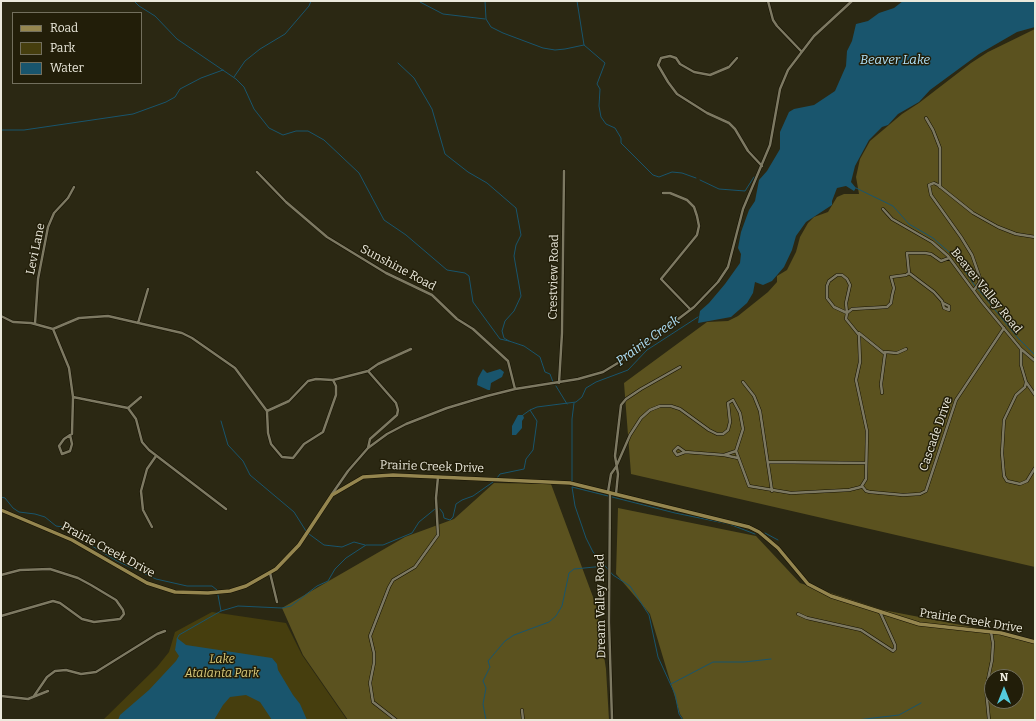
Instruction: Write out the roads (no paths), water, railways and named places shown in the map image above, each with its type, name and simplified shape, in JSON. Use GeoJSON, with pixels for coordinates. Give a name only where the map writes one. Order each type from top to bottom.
{"type":"FeatureCollection","features":[{"type":"Feature","properties":{"kind":"main road","name":"Prairie Creek Drive"},"geometry":{"type":"LineString","coordinates":[[1,510],[72,540],[147,582],[175,592],[203,594],[230,591],[246,586],[270,573],[299,545],[332,494],[363,478],[393,475],[558,482],[587,486],[749,527],[759,532],[778,548],[808,584],[831,596],[934,627],[991,632],[1035,642]]}},
{"type":"Feature","properties":{"kind":"street"},"geometry":{"type":"LineString","coordinates":[[768,1],[773,20],[801,51]]}},
{"type":"Feature","properties":{"kind":"street"},"geometry":{"type":"LineString","coordinates":[[332,494],[348,471],[368,448],[387,434],[406,424],[447,408],[515,389],[559,383],[591,376],[613,367],[690,309],[718,282],[728,267],[743,209],[770,145],[782,83],[788,70],[801,51],[828,22],[852,1]]}},
{"type":"Feature","properties":{"kind":"street"},"geometry":{"type":"LineString","coordinates":[[737,58],[729,67],[710,75],[694,72],[680,64],[676,58],[670,56],[661,58],[658,65],[677,94],[707,113],[726,121],[736,129],[748,151],[762,166]]}},
{"type":"Feature","properties":{"kind":"street"},"geometry":{"type":"LineString","coordinates":[[926,118],[932,126],[940,148],[940,187]]}},
{"type":"Feature","properties":{"kind":"street","name":"Crestview Road"},"geometry":{"type":"LineString","coordinates":[[559,383],[562,333],[564,171]]}},
{"type":"Feature","properties":{"kind":"street","name":"Sunshine Road"},"geometry":{"type":"LineString","coordinates":[[258,172],[286,202],[332,240],[386,273],[432,295],[457,319],[473,329],[508,361],[515,389]]}},
{"type":"Feature","properties":{"kind":"street"},"geometry":{"type":"LineString","coordinates":[[974,290],[979,284],[980,278],[976,265],[967,246],[928,188],[929,185],[934,183],[974,213],[993,225],[1016,234],[1035,237]]}},
{"type":"Feature","properties":{"kind":"street","name":"Levi Lane"},"geometry":{"type":"LineString","coordinates":[[35,324],[38,279],[48,227],[54,213],[68,198],[74,187]]}},
{"type":"Feature","properties":{"kind":"street"},"geometry":{"type":"LineString","coordinates":[[662,193],[674,195],[691,203],[696,211],[699,226],[694,239],[660,279],[690,309]]}},
{"type":"Feature","properties":{"kind":"street","name":"Beaver Valley Road"},"geometry":{"type":"LineString","coordinates":[[882,209],[892,219],[932,242],[949,258],[1004,328],[1021,348],[1035,360]]}},
{"type":"Feature","properties":{"kind":"street"},"geometry":{"type":"LineString","coordinates":[[943,303],[928,287],[909,273],[907,253],[931,254],[941,261],[949,258]]}},
{"type":"Feature","properties":{"kind":"street"},"geometry":{"type":"LineString","coordinates":[[847,313],[852,309],[886,307],[891,303],[894,288],[891,277],[906,275],[909,273]]}},
{"type":"Feature","properties":{"kind":"street"},"geometry":{"type":"LineString","coordinates":[[847,313],[834,307],[827,298],[827,286],[829,281],[837,275],[842,275],[847,279],[850,285],[846,303],[847,313],[846,319],[857,332],[884,352],[897,353],[906,348]]}},
{"type":"Feature","properties":{"kind":"street"},"geometry":{"type":"LineString","coordinates":[[138,323],[148,289]]}},
{"type":"Feature","properties":{"kind":"street"},"geometry":{"type":"LineString","coordinates":[[1,316],[13,322],[35,324],[53,329],[79,318],[108,316],[182,333],[192,338],[229,362],[243,376],[267,411],[267,425],[271,444],[282,457],[293,458],[304,444],[323,432],[336,395],[336,386],[333,380]]}},
{"type":"Feature","properties":{"kind":"street","name":"Cascade Drive"},"geometry":{"type":"LineString","coordinates":[[862,486],[866,491],[896,494],[920,494],[926,491],[956,400],[1004,328]]}},
{"type":"Feature","properties":{"kind":"street"},"geometry":{"type":"LineString","coordinates":[[53,329],[69,368],[73,397],[72,434],[70,436],[72,444],[70,451],[62,454],[60,446],[64,439],[70,436]]}},
{"type":"Feature","properties":{"kind":"street"},"geometry":{"type":"LineString","coordinates":[[724,455],[736,451],[749,486],[772,491],[802,493],[849,490],[862,486],[866,479],[865,419],[856,380],[860,353],[859,335],[857,332]]}},
{"type":"Feature","properties":{"kind":"street"},"geometry":{"type":"LineString","coordinates":[[1021,348],[1021,365],[1026,382],[1035,395]]}},
{"type":"Feature","properties":{"kind":"street"},"geometry":{"type":"LineString","coordinates":[[267,411],[289,401],[308,382],[316,379],[333,380],[368,371],[378,364],[411,349]]}},
{"type":"Feature","properties":{"kind":"street"},"geometry":{"type":"LineString","coordinates":[[882,393],[881,384],[886,360],[884,352]]}},
{"type":"Feature","properties":{"kind":"street"},"geometry":{"type":"LineString","coordinates":[[616,494],[618,474],[615,456],[621,406],[626,399],[641,389],[680,367]]}},
{"type":"Feature","properties":{"kind":"street"},"geometry":{"type":"LineString","coordinates":[[368,371],[396,403],[398,415],[370,439],[368,448]]}},
{"type":"Feature","properties":{"kind":"street"},"geometry":{"type":"LineString","coordinates":[[743,382],[754,396],[760,411],[772,491]]}},
{"type":"Feature","properties":{"kind":"street"},"geometry":{"type":"LineString","coordinates":[[1026,382],[1025,387],[1016,395],[1004,420],[1002,447],[1004,476],[1007,481],[1020,484],[1027,481],[1035,468]]}},
{"type":"Feature","properties":{"kind":"street"},"geometry":{"type":"LineString","coordinates":[[128,408],[141,396]]}},
{"type":"Feature","properties":{"kind":"street"},"geometry":{"type":"LineString","coordinates":[[73,397],[128,408],[136,419],[142,442],[156,456],[226,509]]}},
{"type":"Feature","properties":{"kind":"street","name":"Dream Valley Road"},"geometry":{"type":"LineString","coordinates":[[612,720],[609,574],[609,492],[611,474],[616,467],[635,426],[650,410],[660,406],[670,406],[680,410],[709,430],[717,434],[723,434],[728,430],[730,422],[728,403],[733,400],[740,413],[743,429],[736,451]]}},
{"type":"Feature","properties":{"kind":"street"},"geometry":{"type":"LineString","coordinates":[[685,452],[724,455],[738,458]]}},
{"type":"Feature","properties":{"kind":"street"},"geometry":{"type":"LineString","coordinates":[[152,527],[143,510],[141,491],[147,469],[156,456]]}},
{"type":"Feature","properties":{"kind":"street"},"geometry":{"type":"LineString","coordinates":[[768,462],[866,463]]}},
{"type":"Feature","properties":{"kind":"street"},"geometry":{"type":"LineString","coordinates":[[396,720],[373,702],[370,683],[374,663],[374,653],[370,636],[393,580],[415,567],[438,535],[436,498],[438,477]]}},
{"type":"Feature","properties":{"kind":"street"},"geometry":{"type":"LineString","coordinates":[[1,575],[20,570],[50,569],[78,578],[116,600],[124,614],[120,619],[94,622],[82,619],[60,603],[53,601],[1,616]]}},
{"type":"Feature","properties":{"kind":"street"},"geometry":{"type":"LineString","coordinates":[[270,573],[277,602]]}},
{"type":"Feature","properties":{"kind":"street"},"geometry":{"type":"LineString","coordinates":[[798,614],[807,618],[854,628],[872,636],[893,651],[895,648],[880,612]]}},
{"type":"Feature","properties":{"kind":"street"},"geometry":{"type":"LineString","coordinates":[[34,696],[47,677],[55,671],[66,670],[81,674],[96,672],[157,634],[165,631]]}},
{"type":"Feature","properties":{"kind":"street"},"geometry":{"type":"LineString","coordinates":[[984,720],[989,719],[986,688],[992,660],[993,643],[991,632]]}},
{"type":"Feature","properties":{"kind":"street"},"geometry":{"type":"LineString","coordinates":[[1,696],[21,700],[48,691]]}},
{"type":"Feature","properties":{"kind":"street"},"geometry":{"type":"LineString","coordinates":[[522,710],[522,720]]}},
{"type":"Feature","properties":{"kind":"water","name":"Beaver Lake"},"geometry":{"type":"Polygon","coordinates":[[[903,1],[1035,1],[1035,27],[1017,32],[979,54],[930,90],[919,102],[898,114],[888,125],[882,127],[869,140],[855,166],[851,182],[856,188],[854,191],[846,186],[837,188],[832,205],[806,222],[796,236],[792,250],[784,267],[772,281],[763,285],[755,282],[753,293],[747,303],[731,317],[698,323],[700,311],[725,284],[740,263],[741,254],[738,248],[741,232],[749,210],[755,201],[759,180],[767,171],[780,149],[780,132],[789,112],[794,109],[814,105],[835,91],[846,66],[847,51],[852,41],[856,24],[868,21],[879,13],[894,8],[903,1]]]}},
{"type":"Feature","properties":{"kind":"water"},"geometry":{"type":"Polygon","coordinates":[[[483,369],[487,373],[500,369],[504,372],[502,377],[491,383],[490,390],[477,385],[478,378],[483,369]]]}},
{"type":"Feature","properties":{"kind":"water"},"geometry":{"type":"Polygon","coordinates":[[[518,415],[523,415],[524,418],[522,421],[522,428],[516,435],[512,435],[512,426],[518,415]]]}},
{"type":"Feature","properties":{"kind":"water"},"geometry":{"type":"Polygon","coordinates":[[[177,638],[186,645],[272,658],[277,664],[278,670],[293,695],[300,704],[307,720],[272,720],[260,702],[246,695],[230,697],[214,720],[118,720],[120,715],[149,690],[176,661],[179,656],[175,650],[177,638]]]}},
{"type":"Feature","properties":{"kind":"waterway"},"geometry":{"type":"LineString","coordinates":[[134,1],[155,16],[177,39],[236,79],[244,87],[254,109],[269,128],[283,135],[296,131],[308,131],[324,140],[359,173],[384,220],[406,235],[447,270],[465,273],[469,276],[473,302],[500,339],[509,341]]}},
{"type":"Feature","properties":{"kind":"waterway"},"geometry":{"type":"LineString","coordinates":[[234,77],[245,61],[260,49],[285,34],[309,6],[311,1]]}},
{"type":"Feature","properties":{"kind":"waterway"},"geometry":{"type":"LineString","coordinates":[[485,1],[486,19],[491,27],[503,33],[543,48],[555,50],[584,45]]}},
{"type":"Feature","properties":{"kind":"waterway"},"geometry":{"type":"LineString","coordinates":[[577,1],[584,45],[605,63],[597,84],[600,89],[599,106],[601,117],[606,124],[615,128],[621,138],[621,143],[653,175],[659,177],[672,172],[682,173],[696,178]]}},
{"type":"Feature","properties":{"kind":"waterway"},"geometry":{"type":"LineString","coordinates":[[420,2],[443,14],[485,19]]}},
{"type":"Feature","properties":{"kind":"waterway"},"geometry":{"type":"LineString","coordinates":[[398,63],[414,78],[432,109],[445,154],[468,172],[487,183],[516,208],[521,235],[516,245],[514,256],[521,296],[514,311],[505,321],[502,331],[504,338],[524,346],[540,357],[545,372],[550,374],[553,382]]}},
{"type":"Feature","properties":{"kind":"waterway"},"geometry":{"type":"LineString","coordinates":[[1,130],[24,130],[133,114],[166,102],[175,97],[180,89],[201,78],[223,70]]}},
{"type":"Feature","properties":{"kind":"waterway"},"geometry":{"type":"LineString","coordinates":[[700,180],[719,189],[745,191],[754,177]]}},
{"type":"Feature","properties":{"kind":"waterway"},"geometry":{"type":"LineString","coordinates":[[856,188],[893,206],[909,224],[933,238],[957,259],[975,286]]}},
{"type":"Feature","properties":{"kind":"waterway"},"geometry":{"type":"LineString","coordinates":[[978,289],[1018,338],[1035,355]]}},
{"type":"Feature","properties":{"kind":"waterway","name":"Prairie Creek"},"geometry":{"type":"LineString","coordinates":[[497,478],[500,474],[524,469],[526,459],[533,450],[537,421],[530,410],[537,407],[576,402],[582,397],[586,388],[596,382],[628,370],[647,350],[698,317]]}},
{"type":"Feature","properties":{"kind":"waterway"},"geometry":{"type":"LineString","coordinates":[[556,386],[567,404]]}},
{"type":"Feature","properties":{"kind":"waterway"},"geometry":{"type":"LineString","coordinates":[[572,482],[572,419],[574,403]]}},
{"type":"Feature","properties":{"kind":"waterway"},"geometry":{"type":"LineString","coordinates":[[523,415],[530,410]]}},
{"type":"Feature","properties":{"kind":"waterway"},"geometry":{"type":"LineString","coordinates":[[221,421],[228,445],[243,461],[250,475],[294,512],[306,531]]}},
{"type":"Feature","properties":{"kind":"waterway","name":"Prairie Creek"},"geometry":{"type":"LineString","coordinates":[[440,509],[444,518],[450,520],[453,517],[456,504],[473,496],[493,482]]}},
{"type":"Feature","properties":{"kind":"waterway"},"geometry":{"type":"LineString","coordinates":[[608,496],[572,487],[575,506],[586,538],[593,552],[613,575],[630,586],[649,615],[658,657],[675,694],[679,714],[683,720]]}},
{"type":"Feature","properties":{"kind":"waterway"},"geometry":{"type":"LineString","coordinates":[[1,497],[5,498],[13,508],[19,512],[45,517],[56,526],[69,528],[82,540],[117,561],[156,579],[187,586],[212,586],[217,590]]}},
{"type":"Feature","properties":{"kind":"waterway"},"geometry":{"type":"LineString","coordinates":[[612,497],[675,513],[729,524],[755,534]]}},
{"type":"Feature","properties":{"kind":"waterway","name":"Prairie Creek"},"geometry":{"type":"LineString","coordinates":[[177,639],[179,635],[221,611],[238,606],[282,608],[291,606],[317,586],[328,581],[335,569],[346,558],[366,545],[383,545],[412,533],[419,522],[435,509]]}},
{"type":"Feature","properties":{"kind":"waterway"},"geometry":{"type":"LineString","coordinates":[[765,533],[778,540]]}},
{"type":"Feature","properties":{"kind":"waterway"},"geometry":{"type":"LineString","coordinates":[[309,534],[324,545],[342,547],[354,542],[365,545]]}},
{"type":"Feature","properties":{"kind":"waterway"},"geometry":{"type":"LineString","coordinates":[[486,720],[483,704],[486,688],[483,681],[490,667],[488,661],[505,641],[514,635],[549,622],[556,616],[562,606],[569,573],[574,569],[605,566]]}},
{"type":"Feature","properties":{"kind":"waterway"},"geometry":{"type":"LineString","coordinates":[[218,595],[221,611]]}},
{"type":"Feature","properties":{"kind":"waterway"},"geometry":{"type":"LineString","coordinates":[[671,684],[713,662],[744,662],[771,659]]}},
{"type":"Feature","properties":{"kind":"waterway"},"geometry":{"type":"LineString","coordinates":[[857,720],[899,715],[921,703]]}},
{"type":"Feature","properties":{"kind":"park label","name":"Lake Atalanta Park"},"geometry":{"type":"Point","coordinates":[222,667]}}]}
